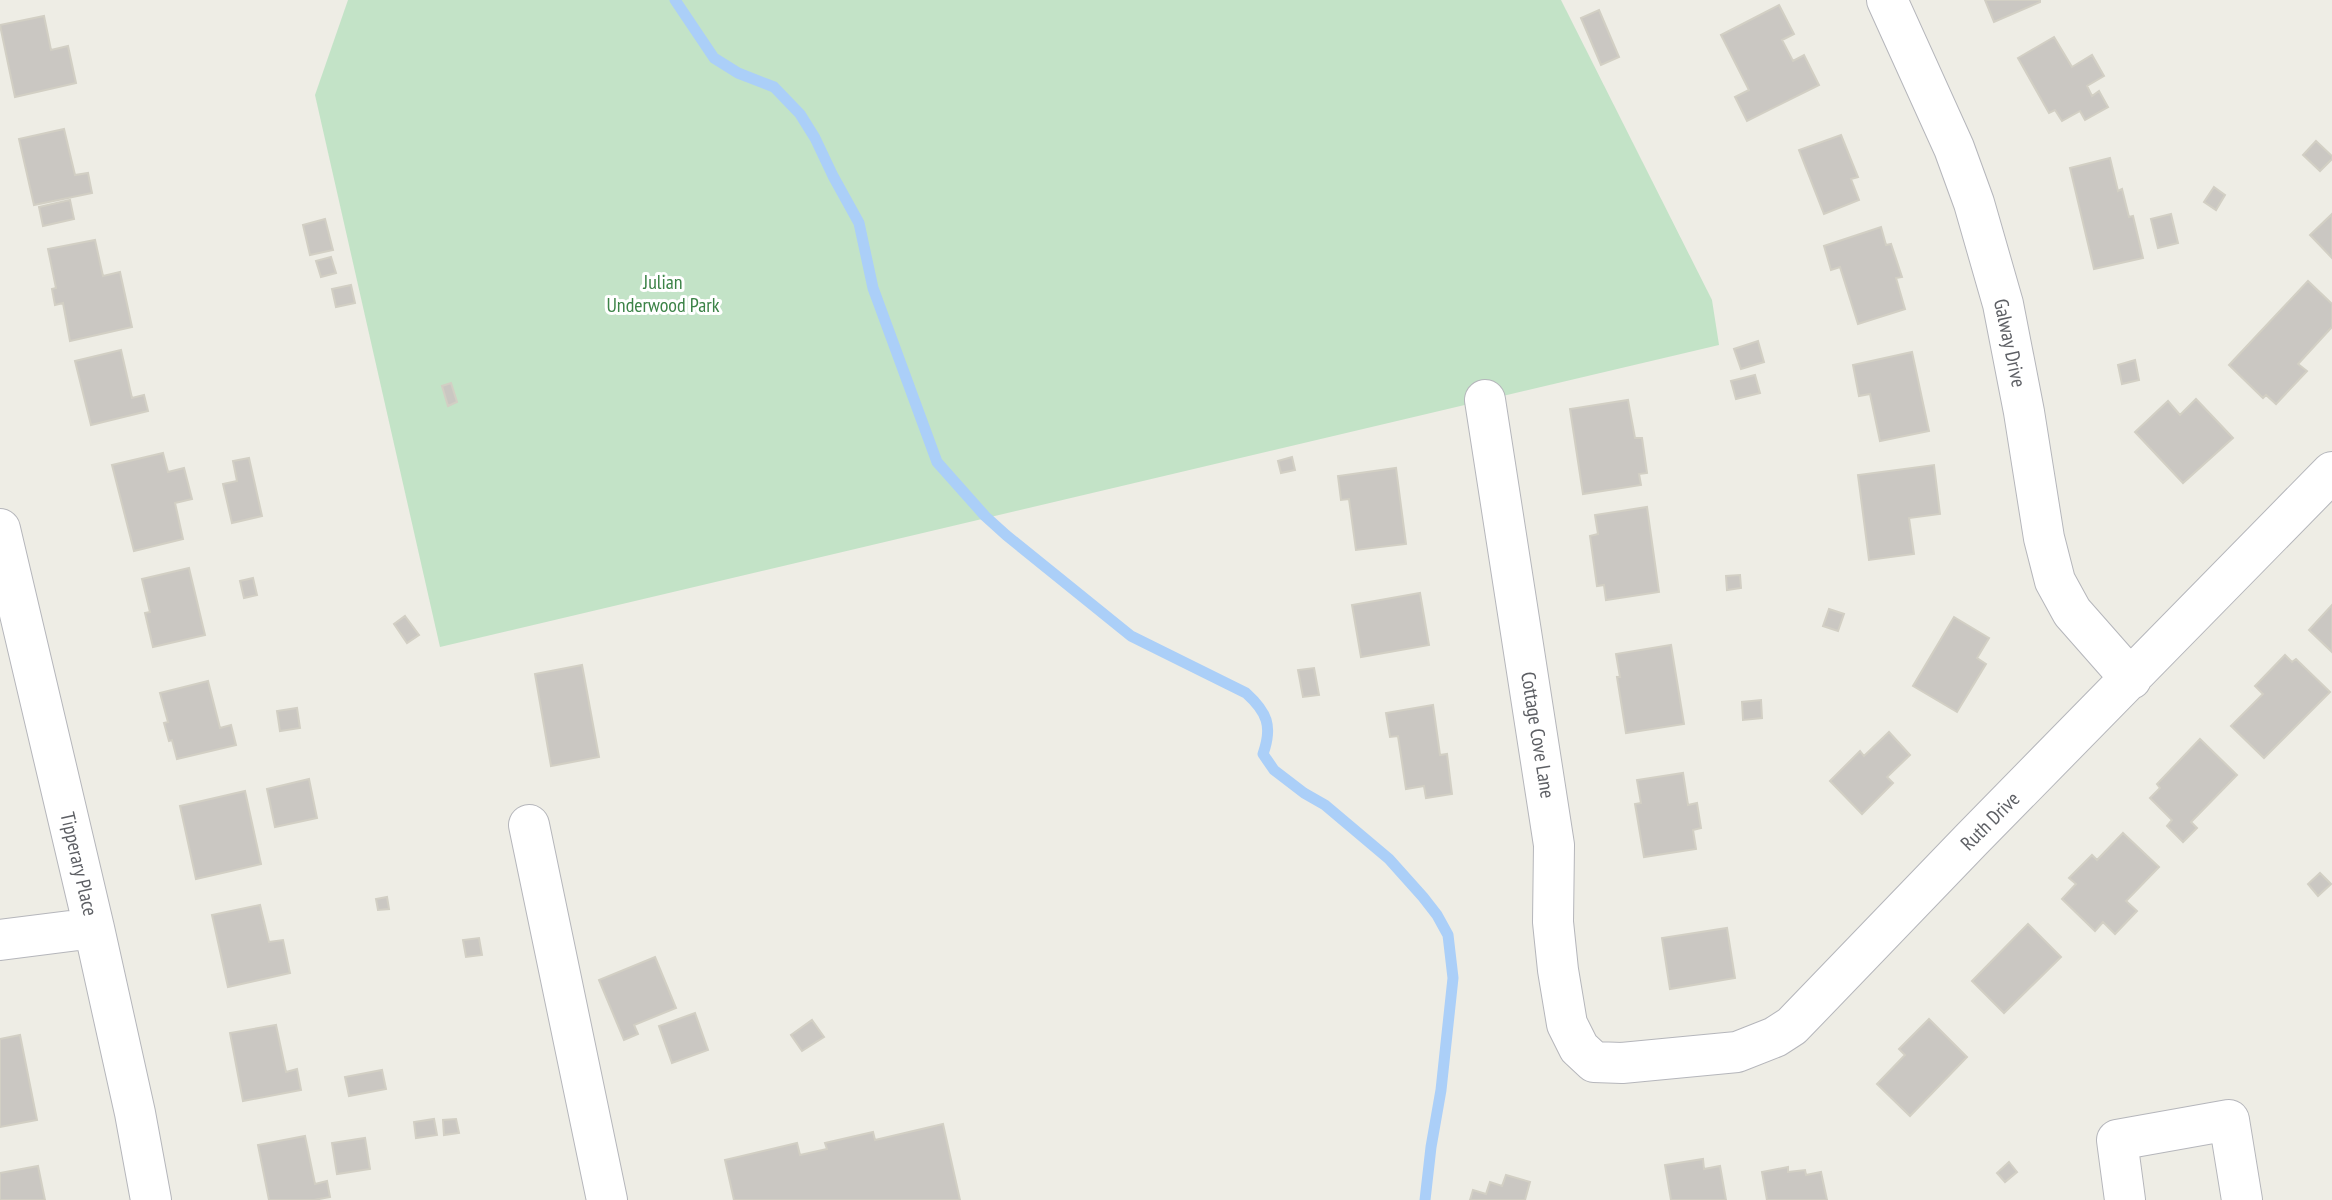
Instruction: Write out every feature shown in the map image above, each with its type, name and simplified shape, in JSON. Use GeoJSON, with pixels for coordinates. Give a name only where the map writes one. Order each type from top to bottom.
{"type":"FeatureCollection","features":[{"type":"Feature","properties":{"kind":"street","name":"Galway Drive"},"geometry":{"type":"LineString","coordinates":[[1887,0],[1954,148],[2003,304],[2044,538],[2055,581],[2072,612],[2131,679]]}},
{"type":"Feature","properties":{"kind":"street","name":"Cottage Cove Lane"},"geometry":{"type":"LineString","coordinates":[[1485,400],[1554,845],[1553,922],[1558,970],[1567,1024],[1579,1048],[1594,1062]]}},
{"type":"Feature","properties":{"kind":"street","name":"Ruth Drive"},"geometry":{"type":"LineString","coordinates":[[1594,1062],[1622,1063],[1737,1052],[1775,1037],[1792,1026],[2332,472]]}},
{"type":"Feature","properties":{"kind":"street","name":"Tipperary Place"},"geometry":{"type":"LineString","coordinates":[[0,529],[94,928],[151,1200]]}},
{"type":"Feature","properties":{"kind":"street"},"geometry":{"type":"LineString","coordinates":[[529,825],[607,1200]]}},
{"type":"Feature","properties":{"kind":"street"},"geometry":{"type":"LineString","coordinates":[[0,940],[94,928]]}},
{"type":"Feature","properties":{"kind":"street"},"geometry":{"type":"LineString","coordinates":[[2125,1200],[2117,1140],[2229,1120],[2242,1200]]}},
{"type":"Feature","properties":{"kind":"green space","name":"Julian Underwood Park"},"geometry":{"type":"Polygon","coordinates":[[[348,0],[1561,0],[1712,300],[1719,345],[440,647],[315,95],[348,0]]]}},
{"type":"Feature","properties":{"kind":"building"},"geometry":{"type":"Polygon","coordinates":[[[1985,0],[2040,0],[2040,2],[1994,22],[1985,0]]]}},
{"type":"Feature","properties":{"kind":"building"},"geometry":{"type":"Polygon","coordinates":[[[1779,5],[1794,34],[1782,40],[1793,61],[1804,55],[1819,85],[1747,121],[1735,97],[1749,90],[1721,35],[1779,5]]]}},
{"type":"Feature","properties":{"kind":"building"},"geometry":{"type":"Polygon","coordinates":[[[1599,10],[1619,57],[1601,65],[1581,18],[1599,10]]]}},
{"type":"Feature","properties":{"kind":"building"},"geometry":{"type":"Polygon","coordinates":[[[44,16],[51,50],[68,46],[76,83],[15,97],[0,25],[44,16]]]}},
{"type":"Feature","properties":{"kind":"building"},"geometry":{"type":"Polygon","coordinates":[[[2054,37],[2072,67],[2092,55],[2104,76],[2087,86],[2092,96],[2099,91],[2108,107],[2085,120],[2080,111],[2062,121],[2055,110],[2049,113],[2018,58],[2054,37]]]}},
{"type":"Feature","properties":{"kind":"building"},"geometry":{"type":"Polygon","coordinates":[[[64,129],[75,175],[88,173],[92,193],[34,205],[19,139],[64,129]]]}},
{"type":"Feature","properties":{"kind":"building"},"geometry":{"type":"Polygon","coordinates":[[[1841,135],[1858,177],[1851,179],[1859,200],[1824,214],[1799,150],[1841,135]]]}},
{"type":"Feature","properties":{"kind":"building"},"geometry":{"type":"Polygon","coordinates":[[[2316,141],[2332,156],[2320,171],[2303,155],[2316,141]]]}},
{"type":"Feature","properties":{"kind":"building"},"geometry":{"type":"Polygon","coordinates":[[[2110,158],[2118,191],[2122,189],[2129,217],[2133,216],[2143,258],[2094,269],[2070,168],[2110,158]]]}},
{"type":"Feature","properties":{"kind":"building"},"geometry":{"type":"Polygon","coordinates":[[[2214,187],[2225,195],[2216,210],[2204,202],[2214,187]]]}},
{"type":"Feature","properties":{"kind":"building"},"geometry":{"type":"Polygon","coordinates":[[[70,200],[74,219],[43,226],[39,207],[70,200]]]}},
{"type":"Feature","properties":{"kind":"building"},"geometry":{"type":"Polygon","coordinates":[[[2171,214],[2178,243],[2158,248],[2151,219],[2171,214]]]}},
{"type":"Feature","properties":{"kind":"building"},"geometry":{"type":"Polygon","coordinates":[[[2332,214],[2332,258],[2310,235],[2332,214]]]}},
{"type":"Feature","properties":{"kind":"building"},"geometry":{"type":"Polygon","coordinates":[[[325,219],[333,250],[310,255],[303,225],[325,219]]]}},
{"type":"Feature","properties":{"kind":"building"},"geometry":{"type":"Polygon","coordinates":[[[1881,227],[1886,245],[1891,244],[1902,277],[1896,278],[1905,309],[1858,324],[1840,267],[1831,270],[1824,246],[1881,227]]]}},
{"type":"Feature","properties":{"kind":"building"},"geometry":{"type":"Polygon","coordinates":[[[95,240],[103,276],[120,272],[132,327],[70,341],[63,303],[55,305],[52,289],[56,288],[48,249],[95,240]]]}},
{"type":"Feature","properties":{"kind":"building"},"geometry":{"type":"Polygon","coordinates":[[[331,257],[336,273],[321,277],[316,261],[331,257]]]}},
{"type":"Feature","properties":{"kind":"building"},"geometry":{"type":"Polygon","coordinates":[[[2308,281],[2332,304],[2332,327],[2298,364],[2307,371],[2276,404],[2266,395],[2263,398],[2229,365],[2308,281]]]}},
{"type":"Feature","properties":{"kind":"building"},"geometry":{"type":"Polygon","coordinates":[[[351,285],[355,303],[336,307],[332,289],[351,285]]]}},
{"type":"Feature","properties":{"kind":"building"},"geometry":{"type":"Polygon","coordinates":[[[1758,341],[1764,362],[1741,369],[1734,349],[1758,341]]]}},
{"type":"Feature","properties":{"kind":"building"},"geometry":{"type":"Polygon","coordinates":[[[121,350],[132,398],[144,395],[148,411],[91,425],[75,361],[121,350]]]}},
{"type":"Feature","properties":{"kind":"building"},"geometry":{"type":"Polygon","coordinates":[[[1912,352],[1929,431],[1880,441],[1870,394],[1859,396],[1853,365],[1912,352]]]}},
{"type":"Feature","properties":{"kind":"building"},"geometry":{"type":"Polygon","coordinates":[[[2135,360],[2139,380],[2122,384],[2118,365],[2135,360]]]}},
{"type":"Feature","properties":{"kind":"building"},"geometry":{"type":"Polygon","coordinates":[[[1755,375],[1760,393],[1736,399],[1731,381],[1755,375]]]}},
{"type":"Feature","properties":{"kind":"building"},"geometry":{"type":"Polygon","coordinates":[[[451,383],[457,402],[448,406],[442,386],[451,383]]]}},
{"type":"Feature","properties":{"kind":"building"},"geometry":{"type":"Polygon","coordinates":[[[2196,399],[2233,438],[2183,483],[2135,432],[2168,401],[2180,415],[2196,399]]]}},
{"type":"Feature","properties":{"kind":"building"},"geometry":{"type":"Polygon","coordinates":[[[1628,400],[1635,438],[1642,438],[1647,473],[1639,474],[1641,485],[1583,494],[1570,409],[1628,400]]]}},
{"type":"Feature","properties":{"kind":"building"},"geometry":{"type":"Polygon","coordinates":[[[163,453],[168,472],[184,468],[192,499],[175,503],[183,539],[134,551],[112,465],[163,453]]]}},
{"type":"Feature","properties":{"kind":"building"},"geometry":{"type":"Polygon","coordinates":[[[1292,457],[1295,470],[1281,473],[1278,461],[1292,457]]]}},
{"type":"Feature","properties":{"kind":"building"},"geometry":{"type":"Polygon","coordinates":[[[249,458],[262,516],[232,523],[223,484],[237,481],[233,461],[249,458]]]}},
{"type":"Feature","properties":{"kind":"building"},"geometry":{"type":"Polygon","coordinates":[[[1934,465],[1940,514],[1909,518],[1914,554],[1869,560],[1858,475],[1934,465]]]}},
{"type":"Feature","properties":{"kind":"building"},"geometry":{"type":"Polygon","coordinates":[[[1396,468],[1406,544],[1356,550],[1349,499],[1341,500],[1338,476],[1396,468]]]}},
{"type":"Feature","properties":{"kind":"building"},"geometry":{"type":"Polygon","coordinates":[[[1647,507],[1659,592],[1606,600],[1604,585],[1597,586],[1590,536],[1598,534],[1595,515],[1647,507]]]}},
{"type":"Feature","properties":{"kind":"building"},"geometry":{"type":"Polygon","coordinates":[[[189,568],[205,635],[153,647],[145,613],[150,612],[142,579],[189,568]]]}},
{"type":"Feature","properties":{"kind":"building"},"geometry":{"type":"Polygon","coordinates":[[[1740,575],[1741,588],[1727,590],[1726,576],[1740,575]]]}},
{"type":"Feature","properties":{"kind":"building"},"geometry":{"type":"Polygon","coordinates":[[[253,578],[257,595],[244,598],[240,581],[253,578]]]}},
{"type":"Feature","properties":{"kind":"building"},"geometry":{"type":"Polygon","coordinates":[[[1420,593],[1429,645],[1361,657],[1352,605],[1420,593]]]}},
{"type":"Feature","properties":{"kind":"building"},"geometry":{"type":"Polygon","coordinates":[[[2332,605],[2332,652],[2309,630],[2332,605]]]}},
{"type":"Feature","properties":{"kind":"building"},"geometry":{"type":"Polygon","coordinates":[[[1829,609],[1844,614],[1838,631],[1823,626],[1829,609]]]}},
{"type":"Feature","properties":{"kind":"building"},"geometry":{"type":"Polygon","coordinates":[[[405,616],[419,635],[407,643],[394,624],[405,616]]]}},
{"type":"Feature","properties":{"kind":"building"},"geometry":{"type":"Polygon","coordinates":[[[1954,617],[1989,638],[1977,658],[1986,664],[1957,712],[1913,686],[1954,617]]]}},
{"type":"Feature","properties":{"kind":"building"},"geometry":{"type":"Polygon","coordinates":[[[1671,645],[1684,724],[1626,733],[1616,654],[1671,645]]]}},
{"type":"Feature","properties":{"kind":"building"},"geometry":{"type":"Polygon","coordinates":[[[2285,655],[2292,662],[2296,659],[2330,692],[2264,758],[2231,726],[2263,694],[2255,686],[2285,655]]]}},
{"type":"Feature","properties":{"kind":"building"},"geometry":{"type":"Polygon","coordinates":[[[582,665],[599,757],[551,766],[535,674],[582,665]]]}},
{"type":"Feature","properties":{"kind":"building"},"geometry":{"type":"Polygon","coordinates":[[[1314,668],[1319,695],[1303,697],[1298,670],[1314,668]]]}},
{"type":"Feature","properties":{"kind":"building"},"geometry":{"type":"Polygon","coordinates":[[[208,681],[220,728],[231,725],[236,745],[177,759],[164,723],[168,722],[160,693],[208,681]]]}},
{"type":"Feature","properties":{"kind":"building"},"geometry":{"type":"Polygon","coordinates":[[[1761,700],[1762,718],[1743,720],[1742,702],[1761,700]]]}},
{"type":"Feature","properties":{"kind":"building"},"geometry":{"type":"Polygon","coordinates":[[[1433,705],[1440,755],[1447,754],[1452,794],[1426,798],[1424,786],[1406,789],[1398,736],[1390,737],[1386,713],[1433,705]]]}},
{"type":"Feature","properties":{"kind":"building"},"geometry":{"type":"Polygon","coordinates":[[[297,708],[300,728],[280,731],[277,711],[297,708]]]}},
{"type":"Feature","properties":{"kind":"building"},"geometry":{"type":"Polygon","coordinates":[[[1889,732],[1910,755],[1887,777],[1893,783],[1862,814],[1830,781],[1860,751],[1864,756],[1889,732]]]}},
{"type":"Feature","properties":{"kind":"building"},"geometry":{"type":"Polygon","coordinates":[[[2200,739],[2237,775],[2191,822],[2197,828],[2183,842],[2167,826],[2172,820],[2150,798],[2160,788],[2157,784],[2200,739]]]}},
{"type":"Feature","properties":{"kind":"building"},"geometry":{"type":"Polygon","coordinates":[[[1683,773],[1688,805],[1697,803],[1701,828],[1693,830],[1696,849],[1644,857],[1635,804],[1641,803],[1637,780],[1683,773]]]}},
{"type":"Feature","properties":{"kind":"building"},"geometry":{"type":"Polygon","coordinates":[[[309,779],[317,818],[275,827],[267,789],[309,779]]]}},
{"type":"Feature","properties":{"kind":"building"},"geometry":{"type":"Polygon","coordinates":[[[245,791],[261,864],[196,879],[180,806],[245,791]]]}},
{"type":"Feature","properties":{"kind":"building"},"geometry":{"type":"Polygon","coordinates":[[[2123,833],[2159,867],[2126,901],[2137,911],[2115,934],[2103,922],[2095,931],[2062,899],[2076,884],[2069,878],[2092,855],[2097,860],[2123,833]]]}},
{"type":"Feature","properties":{"kind":"building"},"geometry":{"type":"Polygon","coordinates":[[[2320,873],[2331,884],[2318,896],[2308,884],[2320,873]]]}},
{"type":"Feature","properties":{"kind":"building"},"geometry":{"type":"Polygon","coordinates":[[[387,897],[389,909],[378,910],[376,899],[387,897]]]}},
{"type":"Feature","properties":{"kind":"building"},"geometry":{"type":"Polygon","coordinates":[[[260,905],[269,942],[283,940],[290,973],[228,987],[212,915],[260,905]]]}},
{"type":"Feature","properties":{"kind":"building"},"geometry":{"type":"Polygon","coordinates":[[[2028,924],[2061,957],[2004,1013],[1972,981],[2028,924]]]}},
{"type":"Feature","properties":{"kind":"building"},"geometry":{"type":"Polygon","coordinates":[[[1727,928],[1735,978],[1670,989],[1662,938],[1727,928]]]}},
{"type":"Feature","properties":{"kind":"building"},"geometry":{"type":"Polygon","coordinates":[[[479,938],[482,955],[466,957],[463,940],[479,938]]]}},
{"type":"Feature","properties":{"kind":"building"},"geometry":{"type":"Polygon","coordinates":[[[655,957],[676,1008],[634,1025],[638,1034],[624,1040],[599,980],[655,957]]]}},
{"type":"Feature","properties":{"kind":"building"},"geometry":{"type":"Polygon","coordinates":[[[695,1013],[708,1050],[672,1063],[659,1026],[695,1013]]]}},
{"type":"Feature","properties":{"kind":"building"},"geometry":{"type":"Polygon","coordinates":[[[1929,1019],[1967,1057],[1910,1116],[1877,1084],[1905,1055],[1899,1049],[1929,1019]]]}},
{"type":"Feature","properties":{"kind":"building"},"geometry":{"type":"Polygon","coordinates":[[[812,1020],[824,1037],[802,1051],[791,1035],[812,1020]]]}},
{"type":"Feature","properties":{"kind":"building"},"geometry":{"type":"Polygon","coordinates":[[[276,1025],[286,1072],[297,1069],[301,1090],[243,1101],[230,1033],[276,1025]]]}},
{"type":"Feature","properties":{"kind":"building"},"geometry":{"type":"Polygon","coordinates":[[[20,1035],[37,1120],[0,1127],[0,1039],[20,1035]]]}},
{"type":"Feature","properties":{"kind":"building"},"geometry":{"type":"Polygon","coordinates":[[[382,1070],[386,1089],[349,1096],[345,1077],[382,1070]]]}},
{"type":"Feature","properties":{"kind":"building"},"geometry":{"type":"Polygon","coordinates":[[[434,1119],[437,1135],[416,1138],[414,1122],[434,1119]]]}},
{"type":"Feature","properties":{"kind":"building"},"geometry":{"type":"Polygon","coordinates":[[[456,1119],[459,1133],[444,1135],[443,1120],[456,1119]]]}},
{"type":"Feature","properties":{"kind":"building"},"geometry":{"type":"Polygon","coordinates":[[[943,1124],[960,1200],[734,1200],[725,1160],[797,1143],[800,1155],[827,1149],[825,1143],[873,1132],[875,1140],[943,1124]]]}},
{"type":"Feature","properties":{"kind":"building"},"geometry":{"type":"Polygon","coordinates":[[[305,1136],[315,1184],[327,1181],[330,1197],[269,1200],[258,1145],[305,1136]]]}},
{"type":"Feature","properties":{"kind":"building"},"geometry":{"type":"Polygon","coordinates":[[[365,1138],[370,1169],[337,1174],[332,1143],[365,1138]]]}},
{"type":"Feature","properties":{"kind":"building"},"geometry":{"type":"Polygon","coordinates":[[[1703,1159],[1704,1169],[1720,1166],[1726,1200],[1671,1200],[1665,1165],[1703,1159]]]}},
{"type":"Feature","properties":{"kind":"building"},"geometry":{"type":"Polygon","coordinates":[[[2009,1162],[2017,1172],[2005,1182],[1997,1173],[2009,1162]]]}},
{"type":"Feature","properties":{"kind":"building"},"geometry":{"type":"Polygon","coordinates":[[[38,1166],[45,1200],[0,1200],[0,1173],[38,1166]]]}},
{"type":"Feature","properties":{"kind":"building"},"geometry":{"type":"Polygon","coordinates":[[[1788,1167],[1788,1172],[1805,1170],[1806,1175],[1821,1172],[1827,1200],[1767,1200],[1762,1172],[1788,1167]]]}},
{"type":"Feature","properties":{"kind":"building"},"geometry":{"type":"Polygon","coordinates":[[[1506,1175],[1530,1182],[1525,1200],[1470,1200],[1473,1190],[1486,1194],[1490,1182],[1502,1186],[1506,1175]]]}},
{"type":"Feature","properties":{"kind":"waterway"},"geometry":{"type":"LineString","coordinates":[[675,0],[714,58],[738,73],[774,87],[800,114],[815,138],[859,223],[873,288],[937,462],[1006,535],[1131,636],[1246,693],[1266,720],[1268,735],[1263,754],[1274,770],[1325,805],[1389,859],[1437,915],[1448,935],[1453,978],[1425,1200]]}}]}
